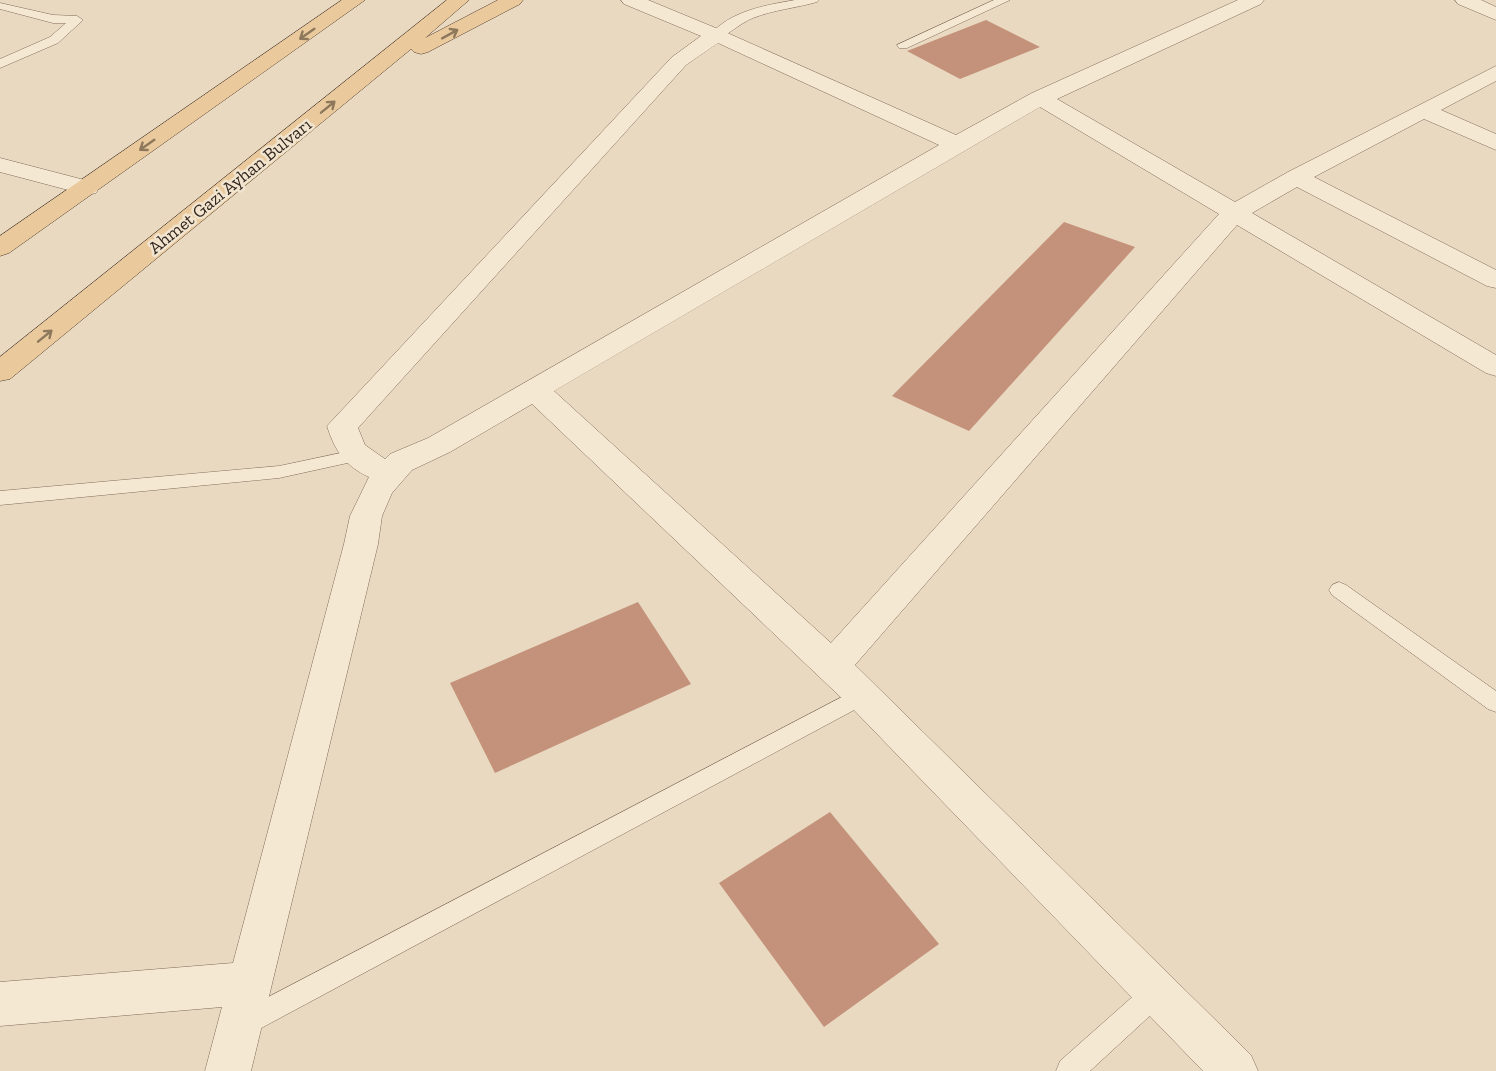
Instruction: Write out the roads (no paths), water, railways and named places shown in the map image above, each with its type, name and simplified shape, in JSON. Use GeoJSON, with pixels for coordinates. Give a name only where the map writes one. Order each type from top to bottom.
{"type":"FeatureCollection","features":[{"type":"Feature","properties":{"kind":"main road"},"geometry":{"type":"LineString","coordinates":[[0,248],[355,0]]}},
{"type":"Feature","properties":{"kind":"main road","name":"Ahmet Gazi Ayhan Bulvarı"},"geometry":{"type":"LineString","coordinates":[[0,372],[459,0]]}},
{"type":"Feature","properties":{"kind":"main road"},"geometry":{"type":"LineString","coordinates":[[378,66],[435,42],[513,0]]}},
{"type":"Feature","properties":{"kind":"street"},"geometry":{"type":"LineString","coordinates":[[631,0],[957,144]]}},
{"type":"Feature","properties":{"kind":"street"},"geometry":{"type":"LineString","coordinates":[[228,1071],[361,544],[366,516],[378,488],[401,462],[439,446],[1040,98],[1254,0]]}},
{"type":"Feature","properties":{"kind":"street"},"geometry":{"type":"LineString","coordinates":[[1465,0],[1496,14]]}},
{"type":"Feature","properties":{"kind":"street"},"geometry":{"type":"LineString","coordinates":[[390,474],[362,462],[350,451],[342,426],[679,61],[716,36]]}},
{"type":"Feature","properties":{"kind":"street"},"geometry":{"type":"LineString","coordinates":[[833,666],[1234,213],[1296,177],[1496,72]]}},
{"type":"Feature","properties":{"kind":"street"},"geometry":{"type":"LineString","coordinates":[[1040,98],[1496,367]]}},
{"type":"Feature","properties":{"kind":"street"},"geometry":{"type":"LineString","coordinates":[[1424,110],[1496,143]]}},
{"type":"Feature","properties":{"kind":"street"},"geometry":{"type":"LineString","coordinates":[[0,165],[87,188]]}},
{"type":"Feature","properties":{"kind":"street"},"geometry":{"type":"LineString","coordinates":[[1296,177],[1496,279]]}},
{"type":"Feature","properties":{"kind":"street"},"geometry":{"type":"LineString","coordinates":[[536,390],[863,695],[1235,1071]]}},
{"type":"Feature","properties":{"kind":"street"},"geometry":{"type":"LineString","coordinates":[[0,1004],[251,982]]}},
{"type":"Feature","properties":{"kind":"lane"},"geometry":{"type":"LineString","coordinates":[[716,36],[745,16],[813,0]]}},
{"type":"Feature","properties":{"kind":"lane"},"geometry":{"type":"LineString","coordinates":[[903,45],[1004,0]]}},
{"type":"Feature","properties":{"kind":"lane"},"geometry":{"type":"LineString","coordinates":[[0,6],[53,19],[77,20],[54,40],[0,64]]}},
{"type":"Feature","properties":{"kind":"lane"},"geometry":{"type":"LineString","coordinates":[[0,498],[279,472],[355,456]]}},
{"type":"Feature","properties":{"kind":"lane"},"geometry":{"type":"LineString","coordinates":[[1338,590],[1496,704]]}},
{"type":"Feature","properties":{"kind":"lane"},"geometry":{"type":"LineString","coordinates":[[240,1025],[863,695]]}},
{"type":"Feature","properties":{"kind":"lane"},"geometry":{"type":"LineString","coordinates":[[1070,1071],[1157,992]]}}]}
